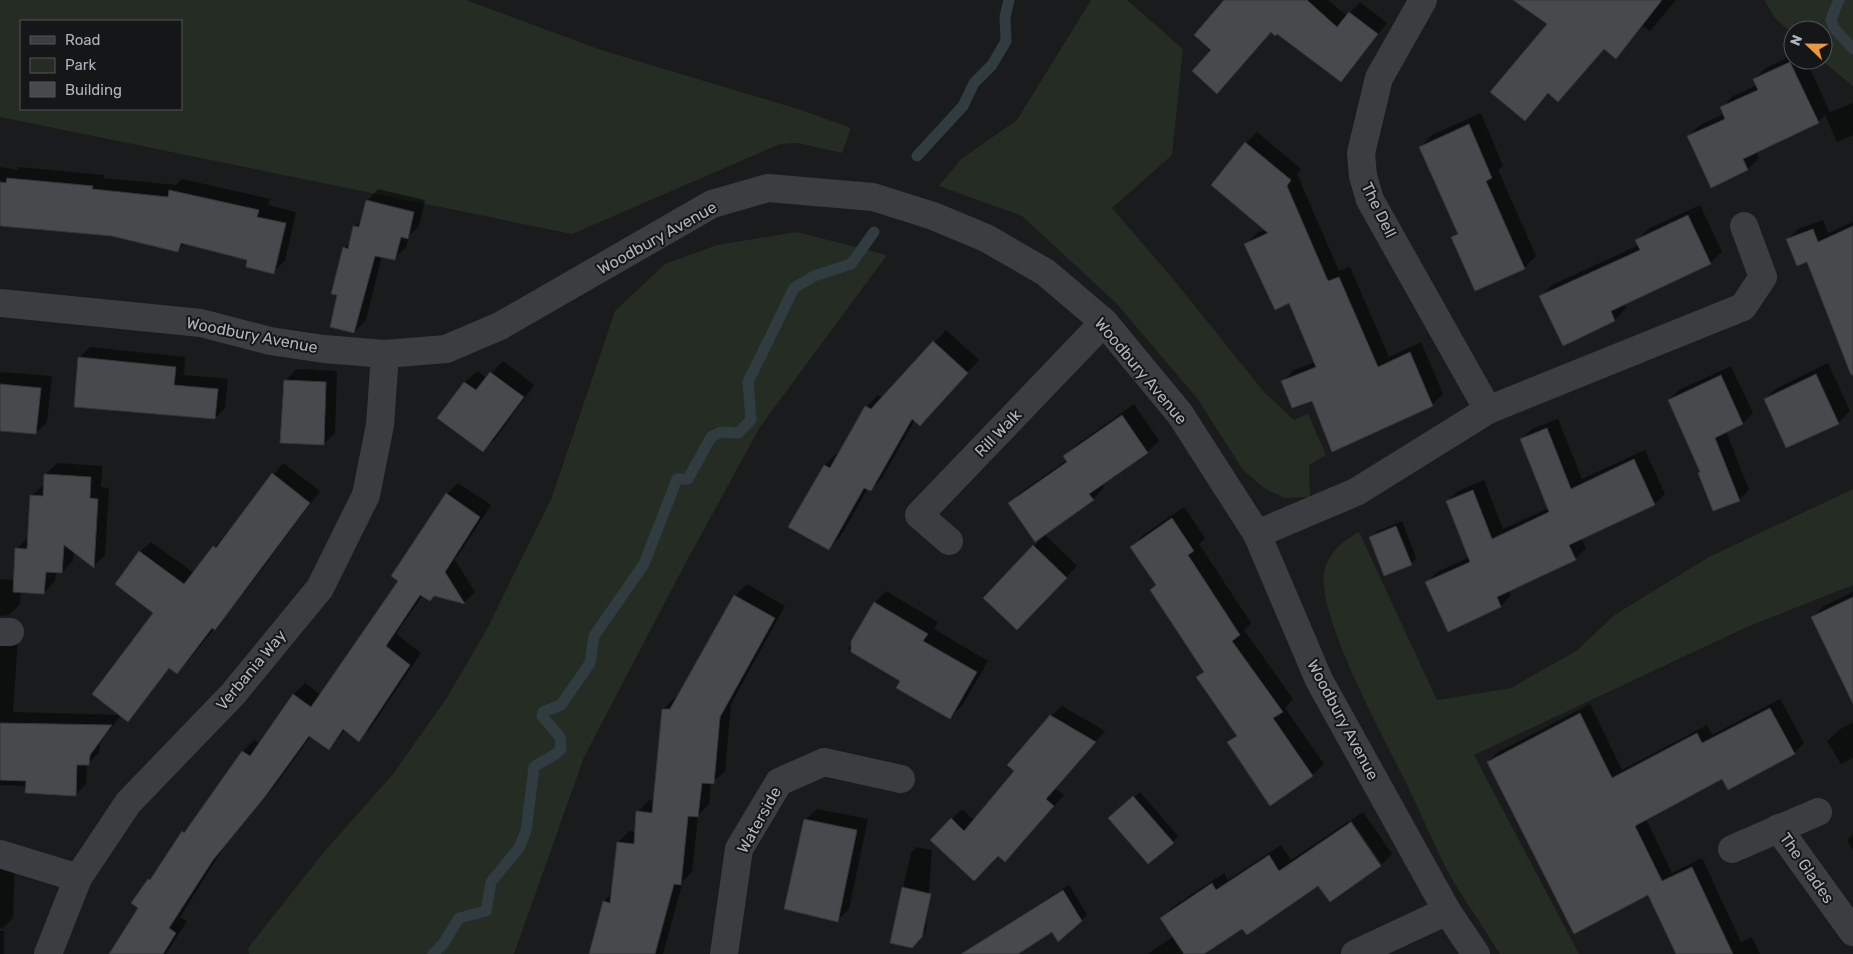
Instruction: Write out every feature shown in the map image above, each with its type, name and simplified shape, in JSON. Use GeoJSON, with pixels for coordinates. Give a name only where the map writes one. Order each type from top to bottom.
{"type":"FeatureCollection","features":[{"type":"Feature","properties":{"kind":"street","name":"The Dell"},"geometry":{"type":"LineString","coordinates":[[1423,0],[1379,78],[1361,152],[1363,176],[1370,200],[1488,410]]}},
{"type":"Feature","properties":{"kind":"street","name":"Woodbury Avenue"},"geometry":{"type":"LineString","coordinates":[[0,304],[202,323],[270,341],[324,350],[385,354],[446,349],[500,326],[712,204],[768,188],[873,197],[933,216],[986,238],[1045,272],[1104,322],[1180,414],[1257,534],[1319,680],[1447,910],[1476,954]]}},
{"type":"Feature","properties":{"kind":"street"},"geometry":{"type":"LineString","coordinates":[[1257,534],[1356,492],[1488,410],[1743,307],[1763,277],[1744,226]]}},
{"type":"Feature","properties":{"kind":"street","name":"Rill Walk"},"geometry":{"type":"LineString","coordinates":[[949,541],[919,516],[1104,322]]}},
{"type":"Feature","properties":{"kind":"street","name":"Verbania Way"},"geometry":{"type":"LineString","coordinates":[[48,954],[78,878],[128,803],[233,694],[320,588],[366,495],[380,425],[385,354]]}},
{"type":"Feature","properties":{"kind":"street","name":"Waterside"},"geometry":{"type":"LineString","coordinates":[[724,954],[739,848],[779,782],[824,762],[901,779]]}},
{"type":"Feature","properties":{"kind":"street","name":"The Glades"},"geometry":{"type":"LineString","coordinates":[[1732,849],[1818,812]]}},
{"type":"Feature","properties":{"kind":"street","name":"The Glades"},"geometry":{"type":"LineString","coordinates":[[1778,828],[1853,932]]}},
{"type":"Feature","properties":{"kind":"street"},"geometry":{"type":"LineString","coordinates":[[0,854],[78,878]]}},
{"type":"Feature","properties":{"kind":"street"},"geometry":{"type":"LineString","coordinates":[[1355,954],[1447,910]]}},
{"type":"Feature","properties":{"kind":"green space"},"geometry":{"type":"Polygon","coordinates":[[[0,0],[466,0],[601,50],[801,110],[851,128],[842,153],[798,143],[780,144],[572,234],[0,117],[0,0]]]}},
{"type":"Feature","properties":{"kind":"green space"},"geometry":{"type":"Polygon","coordinates":[[[1091,0],[1127,0],[1183,49],[1172,155],[1112,208],[1174,280],[1264,392],[1294,420],[1308,414],[1326,455],[1309,465],[1310,497],[1285,498],[1265,489],[1243,470],[1197,398],[1116,303],[1022,216],[939,186],[961,159],[1017,120],[1091,0]]]}},
{"type":"Feature","properties":{"kind":"green space"},"geometry":{"type":"Polygon","coordinates":[[[1764,0],[1853,0],[1853,86],[1833,70],[1833,20],[1783,20],[1783,25],[1775,18],[1764,0]]]}},
{"type":"Feature","properties":{"kind":"green space"},"geometry":{"type":"Polygon","coordinates":[[[797,232],[887,255],[760,427],[684,566],[584,757],[514,954],[249,954],[248,948],[324,852],[393,774],[446,699],[486,631],[552,497],[615,311],[665,264],[717,245],[797,232]]]}},
{"type":"Feature","properties":{"kind":"green space"},"geometry":{"type":"Polygon","coordinates":[[[1853,489],[1853,585],[1747,627],[1474,755],[1579,954],[1500,954],[1451,877],[1343,651],[1325,595],[1324,574],[1332,554],[1347,539],[1359,532],[1437,700],[1511,688],[1576,651],[1616,614],[1709,557],[1853,489]]]}},
{"type":"Feature","properties":{"kind":"building"},"geometry":{"type":"Polygon","coordinates":[[[1224,0],[1307,0],[1337,27],[1349,12],[1378,34],[1341,82],[1277,34],[1275,36],[1271,32],[1217,94],[1192,71],[1211,50],[1194,35],[1224,0]]]}},
{"type":"Feature","properties":{"kind":"building"},"geometry":{"type":"Polygon","coordinates":[[[1513,0],[1662,0],[1616,59],[1604,49],[1558,102],[1548,93],[1525,121],[1490,92],[1547,24],[1513,0]]]}},
{"type":"Feature","properties":{"kind":"building"},"geometry":{"type":"Polygon","coordinates":[[[1783,65],[1783,70],[1794,70],[1819,123],[1743,159],[1748,170],[1711,188],[1687,136],[1725,119],[1720,107],[1758,90],[1753,79],[1783,65]]]}},
{"type":"Feature","properties":{"kind":"building"},"geometry":{"type":"Polygon","coordinates":[[[1469,124],[1492,178],[1486,181],[1525,269],[1475,291],[1451,237],[1458,234],[1419,147],[1469,124]]]}},
{"type":"Feature","properties":{"kind":"building"},"geometry":{"type":"Polygon","coordinates":[[[1245,142],[1291,180],[1287,186],[1328,281],[1339,277],[1378,367],[1410,352],[1433,406],[1332,452],[1312,401],[1292,408],[1281,381],[1316,367],[1289,303],[1275,310],[1244,244],[1268,233],[1211,185],[1245,142]]]}},
{"type":"Feature","properties":{"kind":"building"},"geometry":{"type":"Polygon","coordinates":[[[7,178],[93,186],[92,189],[168,197],[169,190],[259,210],[257,217],[286,223],[274,274],[246,267],[247,260],[181,243],[178,252],[112,236],[0,226],[0,182],[6,183],[7,178]]]}},
{"type":"Feature","properties":{"kind":"building"},"geometry":{"type":"Polygon","coordinates":[[[366,200],[414,212],[408,239],[401,237],[395,260],[375,256],[354,333],[330,327],[337,295],[331,294],[343,247],[348,249],[353,226],[359,227],[366,200]]]}},
{"type":"Feature","properties":{"kind":"building"},"geometry":{"type":"Polygon","coordinates":[[[1688,215],[1711,264],[1611,311],[1615,321],[1563,346],[1539,296],[1640,250],[1635,240],[1688,215]]]}},
{"type":"Feature","properties":{"kind":"building"},"geometry":{"type":"Polygon","coordinates":[[[1853,226],[1853,375],[1851,375],[1807,262],[1797,266],[1786,239],[1813,229],[1818,242],[1853,226]]]}},
{"type":"Feature","properties":{"kind":"building"},"geometry":{"type":"Polygon","coordinates":[[[933,341],[968,373],[920,426],[912,419],[871,491],[864,488],[829,550],[788,527],[824,465],[830,468],[865,406],[871,409],[933,341]]]}},
{"type":"Feature","properties":{"kind":"building"},"geometry":{"type":"Polygon","coordinates":[[[78,357],[176,367],[174,385],[218,389],[215,419],[74,407],[78,357]]]}},
{"type":"Feature","properties":{"kind":"building"},"geometry":{"type":"Polygon","coordinates":[[[490,372],[524,397],[483,452],[437,418],[464,382],[476,390],[490,372]]]}},
{"type":"Feature","properties":{"kind":"building"},"geometry":{"type":"Polygon","coordinates":[[[1816,374],[1839,424],[1786,448],[1764,399],[1816,374]]]}},
{"type":"Feature","properties":{"kind":"building"},"geometry":{"type":"Polygon","coordinates":[[[1721,375],[1743,424],[1715,438],[1740,501],[1713,511],[1698,473],[1700,472],[1668,400],[1721,375]]]}},
{"type":"Feature","properties":{"kind":"building"},"geometry":{"type":"Polygon","coordinates":[[[284,380],[326,382],[324,445],[280,443],[284,380]]]}},
{"type":"Feature","properties":{"kind":"building"},"geometry":{"type":"Polygon","coordinates":[[[0,384],[41,388],[36,434],[0,431],[0,384]]]}},
{"type":"Feature","properties":{"kind":"building"},"geometry":{"type":"Polygon","coordinates":[[[1122,415],[1148,453],[1089,494],[1094,500],[1035,542],[1008,503],[1067,462],[1063,456],[1122,415]]]}},
{"type":"Feature","properties":{"kind":"building"},"geometry":{"type":"Polygon","coordinates":[[[1547,428],[1571,489],[1634,459],[1655,505],[1569,545],[1576,560],[1497,597],[1501,607],[1448,632],[1425,582],[1470,562],[1446,501],[1473,490],[1492,539],[1549,512],[1520,439],[1547,428]]]}},
{"type":"Feature","properties":{"kind":"building"},"geometry":{"type":"Polygon","coordinates":[[[272,473],[310,503],[215,630],[212,628],[177,674],[169,668],[128,722],[92,694],[153,613],[115,584],[139,551],[184,584],[213,546],[216,548],[272,473]]]}},
{"type":"Feature","properties":{"kind":"building"},"geometry":{"type":"Polygon","coordinates":[[[44,474],[91,477],[90,498],[98,499],[94,568],[64,545],[62,573],[46,572],[44,594],[13,592],[15,548],[27,549],[30,495],[43,496],[44,474]]]}},
{"type":"Feature","properties":{"kind":"building"},"geometry":{"type":"Polygon","coordinates":[[[446,493],[480,517],[445,572],[465,604],[434,596],[430,601],[420,595],[386,646],[410,665],[359,742],[343,729],[329,750],[309,736],[264,798],[213,860],[169,928],[176,933],[163,954],[109,954],[138,908],[131,903],[148,879],[150,880],[182,831],[184,833],[242,751],[250,756],[293,694],[311,707],[398,581],[391,576],[446,493]]]}},
{"type":"Feature","properties":{"kind":"building"},"geometry":{"type":"Polygon","coordinates":[[[1172,518],[1194,551],[1188,555],[1240,635],[1232,641],[1283,712],[1273,718],[1313,776],[1270,806],[1227,742],[1237,736],[1196,677],[1204,672],[1150,590],[1156,585],[1130,547],[1172,518]]]}},
{"type":"Feature","properties":{"kind":"building"},"geometry":{"type":"Polygon","coordinates":[[[1396,526],[1412,565],[1384,576],[1369,537],[1396,526]]]}},
{"type":"Feature","properties":{"kind":"building"},"geometry":{"type":"Polygon","coordinates":[[[1033,545],[1067,578],[1017,630],[983,598],[1033,545]]]}},
{"type":"Feature","properties":{"kind":"building"},"geometry":{"type":"Polygon","coordinates":[[[734,595],[775,618],[720,717],[714,784],[702,783],[698,817],[688,816],[681,885],[674,884],[655,954],[589,954],[603,901],[610,903],[617,842],[634,844],[636,811],[652,813],[662,709],[670,709],[734,595]]]}},
{"type":"Feature","properties":{"kind":"building"},"geometry":{"type":"Polygon","coordinates":[[[1853,597],[1853,704],[1811,617],[1853,597]]]}},
{"type":"Feature","properties":{"kind":"building"},"geometry":{"type":"Polygon","coordinates":[[[874,602],[928,634],[923,641],[977,672],[950,719],[896,688],[900,681],[851,652],[851,641],[874,602]]]}},
{"type":"Feature","properties":{"kind":"building"},"geometry":{"type":"Polygon","coordinates":[[[1770,708],[1795,754],[1728,790],[1722,779],[1635,826],[1662,881],[1692,867],[1733,954],[1676,954],[1648,895],[1574,934],[1487,762],[1580,713],[1612,778],[1697,733],[1702,743],[1770,708]]]}},
{"type":"Feature","properties":{"kind":"building"},"geometry":{"type":"Polygon","coordinates":[[[1050,715],[1096,742],[1046,799],[1054,806],[1005,862],[998,856],[974,881],[930,840],[951,818],[964,831],[1014,771],[1007,765],[1050,715]]]}},
{"type":"Feature","properties":{"kind":"building"},"geometry":{"type":"Polygon","coordinates":[[[0,723],[112,725],[90,755],[89,765],[77,765],[76,796],[25,793],[26,781],[0,780],[0,723]]]}},
{"type":"Feature","properties":{"kind":"building"},"geometry":{"type":"Polygon","coordinates":[[[1133,796],[1174,843],[1148,864],[1108,818],[1133,796]]]}},
{"type":"Feature","properties":{"kind":"building"},"geometry":{"type":"Polygon","coordinates":[[[804,819],[857,830],[838,922],[784,909],[804,819]]]}},
{"type":"Feature","properties":{"kind":"building"},"geometry":{"type":"Polygon","coordinates":[[[1351,822],[1381,866],[1330,902],[1318,886],[1247,935],[1242,929],[1204,954],[1184,954],[1160,918],[1212,883],[1216,890],[1269,855],[1279,871],[1351,822]]]}},
{"type":"Feature","properties":{"kind":"building"},"geometry":{"type":"Polygon","coordinates":[[[902,887],[931,894],[922,937],[912,948],[890,943],[902,887]]]}},
{"type":"Feature","properties":{"kind":"building"},"geometry":{"type":"Polygon","coordinates":[[[1063,890],[1082,921],[1058,942],[1052,932],[1018,954],[961,954],[1063,890]]]}},
{"type":"Feature","properties":{"kind":"waterway"},"geometry":{"type":"LineString","coordinates":[[917,156],[963,106],[974,83],[992,65],[1006,41],[1005,17],[1009,0]]}},
{"type":"Feature","properties":{"kind":"waterway"},"geometry":{"type":"LineString","coordinates":[[1839,0],[1831,19],[1834,28],[1853,49]]}},
{"type":"Feature","properties":{"kind":"waterway"},"geometry":{"type":"LineString","coordinates":[[433,954],[443,944],[459,918],[486,911],[491,882],[519,848],[526,831],[534,767],[555,755],[561,749],[560,737],[542,716],[543,712],[561,705],[590,663],[594,636],[644,564],[677,479],[688,479],[711,437],[721,432],[738,433],[751,420],[748,382],[794,288],[814,276],[851,264],[874,232]]}}]}
